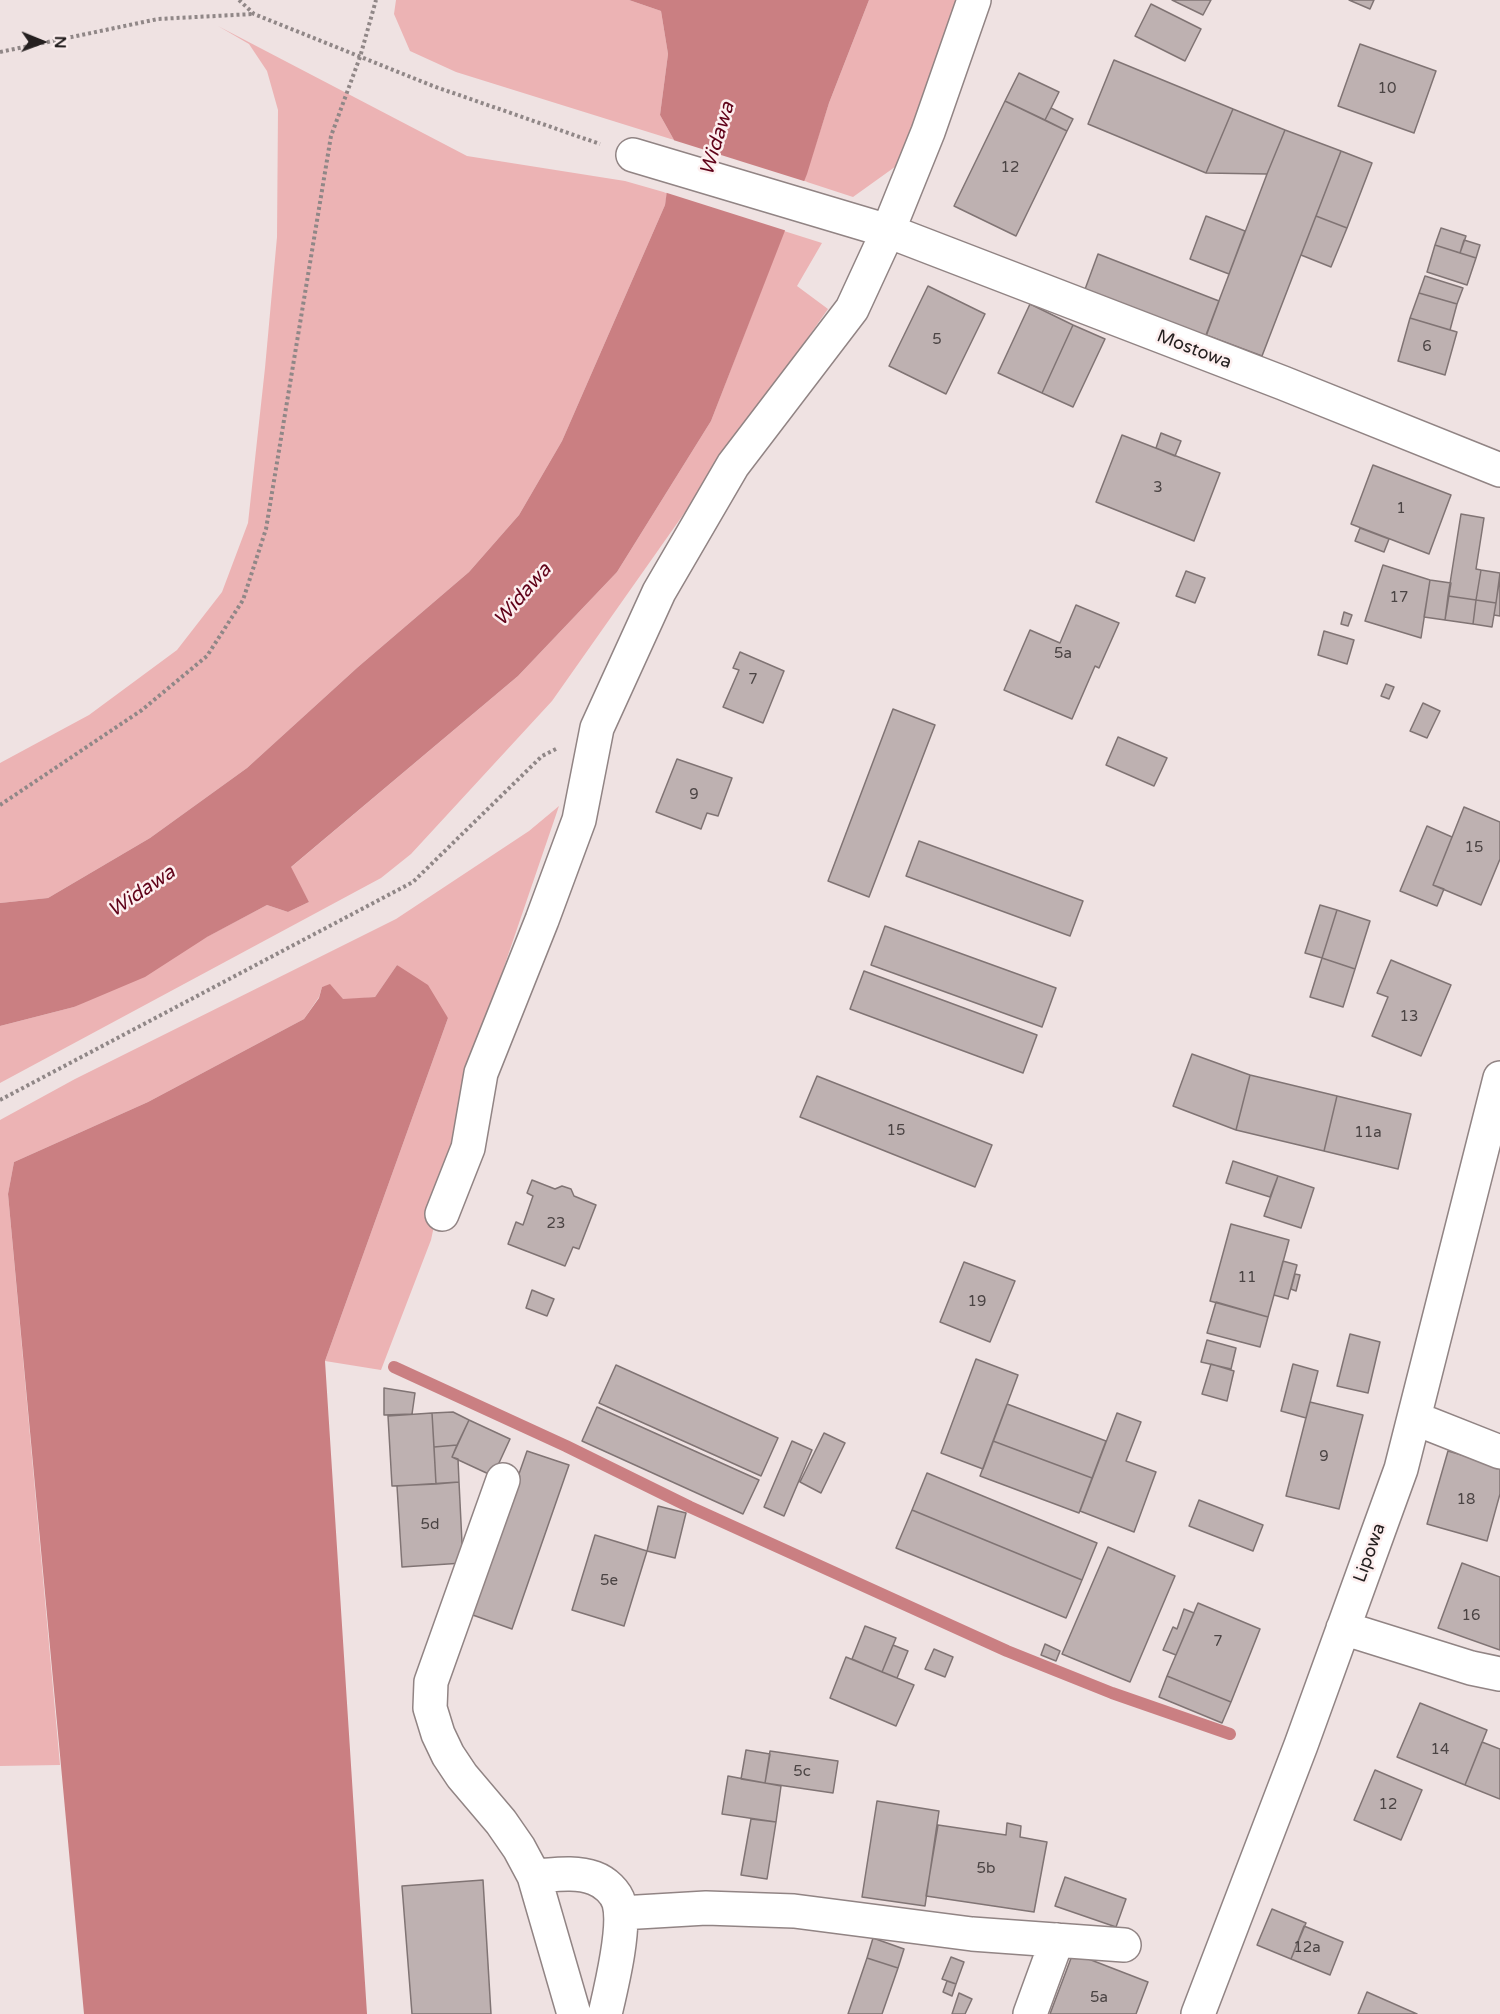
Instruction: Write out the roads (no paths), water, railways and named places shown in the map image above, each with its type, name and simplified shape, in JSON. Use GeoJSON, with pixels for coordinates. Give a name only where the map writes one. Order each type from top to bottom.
{"type":"FeatureCollection","features":[{"type":"Feature","properties":{"kind":"street"},"geometry":{"type":"LineString","coordinates":[[442,1214],[468,1148],[481,1073],[579,820],[597,728],[659,592],[722,484],[852,309],[888,231],[928,132],[974,0]]}},
{"type":"Feature","properties":{"kind":"street","name":"Mostowa"},"geometry":{"type":"LineString","coordinates":[[633,155],[888,231],[1283,383],[1500,470]]}},
{"type":"Feature","properties":{"kind":"street","name":"Lipowa"},"geometry":{"type":"LineString","coordinates":[[1198,2014],[1401,1469],[1500,1078]]}},
{"type":"Feature","properties":{"kind":"street"},"geometry":{"type":"LineString","coordinates":[[1414,1418],[1500,1452]]}},
{"type":"Feature","properties":{"kind":"street"},"geometry":{"type":"LineString","coordinates":[[503,1480],[431,1682],[430,1708],[438,1734],[448,1755],[462,1776],[501,1822],[519,1848],[534,1876],[574,2014]]}},
{"type":"Feature","properties":{"kind":"street"},"geometry":{"type":"LineString","coordinates":[[1343,1628],[1471,1668],[1500,1674]]}},
{"type":"Feature","properties":{"kind":"street"},"geometry":{"type":"LineString","coordinates":[[534,1876],[580,1875],[596,1878],[612,1889],[619,1901],[621,1913],[612,1984],[605,2014]]}},
{"type":"Feature","properties":{"kind":"street"},"geometry":{"type":"LineString","coordinates":[[621,1913],[706,1908],[794,1911],[972,1934],[1124,1945]]}},
{"type":"Feature","properties":{"kind":"street"},"geometry":{"type":"LineString","coordinates":[[1030,2014],[1057,1940]]}},
{"type":"Feature","properties":{"kind":"water","name":"Widawa"},"geometry":{"type":"Polygon","coordinates":[[[629,0],[869,0],[829,103],[807,174],[711,421],[617,572],[518,676],[291,867],[309,902],[288,912],[267,905],[207,937],[145,977],[74,1007],[0,1026],[0,903],[48,898],[150,838],[247,768],[358,667],[469,572],[519,515],[562,441],[665,205],[674,140],[660,115],[668,54],[661,11],[629,0]]]}},
{"type":"Feature","properties":{"kind":"water"},"geometry":{"type":"Polygon","coordinates":[[[397,965],[428,985],[448,1018],[325,1361],[367,2014],[84,2014],[8,1194],[14,1162],[148,1102],[304,1019],[319,998],[322,987],[330,984],[343,999],[375,997],[397,965]]]}},
{"type":"Feature","properties":{"kind":"waterway"},"geometry":{"type":"LineString","coordinates":[[394,1367],[566,1446],[690,1507],[1007,1651],[1112,1693],[1230,1734]]}}]}
